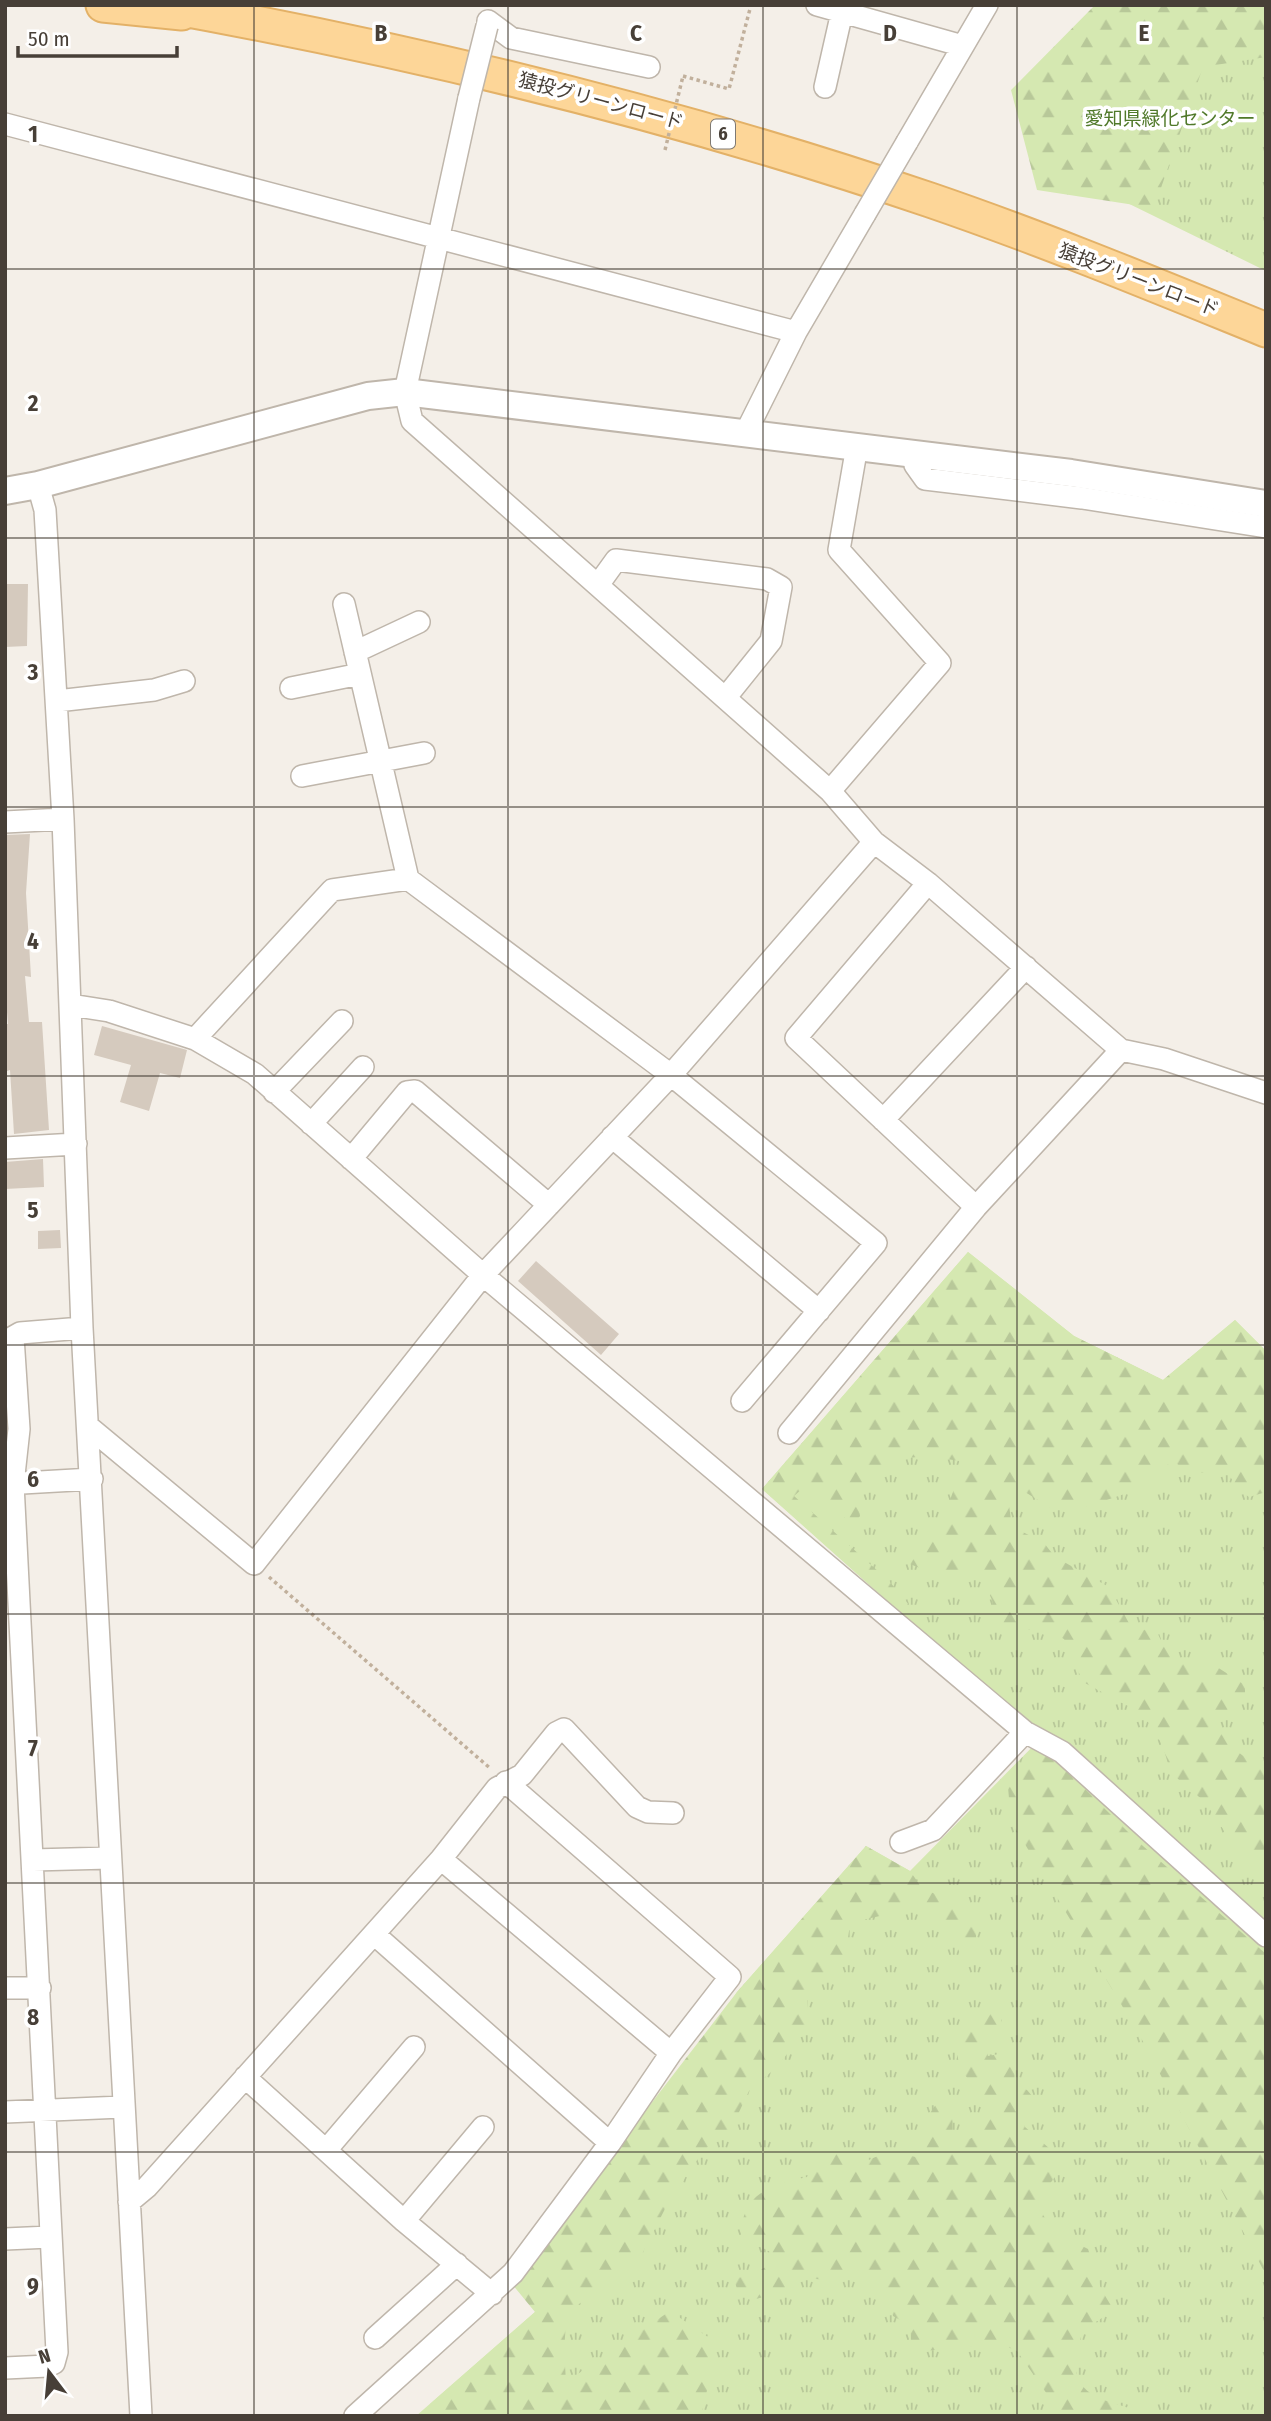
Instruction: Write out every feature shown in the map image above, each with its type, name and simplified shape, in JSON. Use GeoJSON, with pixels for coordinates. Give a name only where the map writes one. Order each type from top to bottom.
{"type":"FeatureCollection","features":[{"type":"Feature","properties":{"kind":"main road"},"geometry":{"type":"LineString","coordinates":[[103,5],[219,12]]}},
{"type":"Feature","properties":{"kind":"main road"},"geometry":{"type":"LineString","coordinates":[[161,5],[219,12]]}},
{"type":"Feature","properties":{"kind":"main road","name":"猿投グリーンロード"},"geometry":{"type":"LineString","coordinates":[[219,12],[267,18],[315,34],[507,76],[780,152],[932,201],[1266,330]]}},
{"type":"Feature","properties":{"kind":"street"},"geometry":{"type":"LineString","coordinates":[[817,5],[963,46]]}},
{"type":"Feature","properties":{"kind":"street"},"geometry":{"type":"LineString","coordinates":[[745,434],[796,332],[987,5]]}},
{"type":"Feature","properties":{"kind":"street"},"geometry":{"type":"LineString","coordinates":[[825,87],[842,12]]}},
{"type":"Feature","properties":{"kind":"street"},"geometry":{"type":"LineString","coordinates":[[649,67],[511,38],[489,17],[436,238],[405,392],[412,421],[830,791],[874,842],[928,883],[1121,1050],[1164,1059],[1266,1093]]}},
{"type":"Feature","properties":{"kind":"street"},"geometry":{"type":"LineString","coordinates":[[5,124],[796,332]]}},
{"type":"Feature","properties":{"kind":"street"},"geometry":{"type":"LineString","coordinates":[[5,491],[38,485],[368,396],[405,392],[1071,473],[1266,505]]}},
{"type":"Feature","properties":{"kind":"street"},"geometry":{"type":"LineString","coordinates":[[830,791],[940,663],[839,550],[857,446]]}},
{"type":"Feature","properties":{"kind":"street"},"geometry":{"type":"LineString","coordinates":[[916,454],[915,465],[925,479],[1083,498],[1266,527]]}},
{"type":"Feature","properties":{"kind":"street"},"geometry":{"type":"LineString","coordinates":[[38,485],[45,510],[57,701],[82,1328],[92,1479],[122,2107],[141,2416]]}},
{"type":"Feature","properties":{"kind":"street"},"geometry":{"type":"LineString","coordinates":[[598,585],[616,560],[767,579],[781,587],[771,640],[726,697]]}},
{"type":"Feature","properties":{"kind":"street"},"geometry":{"type":"LineString","coordinates":[[344,604],[408,879],[671,1075],[876,1243],[742,1401]]}},
{"type":"Feature","properties":{"kind":"street"},"geometry":{"type":"LineString","coordinates":[[355,652],[419,622]]}},
{"type":"Feature","properties":{"kind":"street"},"geometry":{"type":"LineString","coordinates":[[291,688],[360,674]]}},
{"type":"Feature","properties":{"kind":"street"},"geometry":{"type":"LineString","coordinates":[[57,701],[154,690],[184,681]]}},
{"type":"Feature","properties":{"kind":"street"},"geometry":{"type":"LineString","coordinates":[[302,776],[424,753]]}},
{"type":"Feature","properties":{"kind":"street"},"geometry":{"type":"LineString","coordinates":[[5,822],[63,819]]}},
{"type":"Feature","properties":{"kind":"street"},"geometry":{"type":"LineString","coordinates":[[89,1426],[254,1564],[483,1275],[671,1075],[874,842]]}},
{"type":"Feature","properties":{"kind":"street"},"geometry":{"type":"LineString","coordinates":[[195,1039],[332,890],[408,879]]}},
{"type":"Feature","properties":{"kind":"street"},"geometry":{"type":"LineString","coordinates":[[928,883],[796,1038],[976,1207]]}},
{"type":"Feature","properties":{"kind":"street"},"geometry":{"type":"LineString","coordinates":[[883,1120],[1026,967]]}},
{"type":"Feature","properties":{"kind":"street"},"geometry":{"type":"LineString","coordinates":[[71,1005],[109,1011],[195,1039],[255,1074],[483,1275],[1025,1732],[1062,1752],[1266,1936]]}},
{"type":"Feature","properties":{"kind":"street"},"geometry":{"type":"LineString","coordinates":[[274,1092],[342,1021]]}},
{"type":"Feature","properties":{"kind":"street"},"geometry":{"type":"LineString","coordinates":[[789,1433],[976,1207],[1121,1050]]}},
{"type":"Feature","properties":{"kind":"street"},"geometry":{"type":"LineString","coordinates":[[311,1124],[363,1067]]}},
{"type":"Feature","properties":{"kind":"street"},"geometry":{"type":"LineString","coordinates":[[351,1159],[407,1092],[415,1091],[549,1205]]}},
{"type":"Feature","properties":{"kind":"street"},"geometry":{"type":"LineString","coordinates":[[612,1137],[819,1311]]}},
{"type":"Feature","properties":{"kind":"street"},"geometry":{"type":"LineString","coordinates":[[5,1149],[76,1144]]}},
{"type":"Feature","properties":{"kind":"street"},"geometry":{"type":"LineString","coordinates":[[5,2368],[54,2363],[57,2353],[33,1860],[15,1729],[9,1484],[19,1429],[13,1337],[20,1333],[82,1328]]}},
{"type":"Feature","properties":{"kind":"street"},"geometry":{"type":"LineString","coordinates":[[9,1484],[92,1479]]}},
{"type":"Feature","properties":{"kind":"street"},"geometry":{"type":"LineString","coordinates":[[129,2202],[147,2187],[441,1859],[497,1788],[522,1775],[556,1733],[564,1729],[637,1807],[648,1812],[673,1813]]}},
{"type":"Feature","properties":{"kind":"street"},"geometry":{"type":"LineString","coordinates":[[901,1842],[933,1830],[1025,1732]]}},
{"type":"Feature","properties":{"kind":"street"},"geometry":{"type":"LineString","coordinates":[[355,2416],[513,2273],[610,2143],[671,2053],[730,1977],[506,1782]]}},
{"type":"Feature","properties":{"kind":"street"},"geometry":{"type":"LineString","coordinates":[[33,1860],[109,1858]]}},
{"type":"Feature","properties":{"kind":"street"},"geometry":{"type":"LineString","coordinates":[[441,1859],[671,2053]]}},
{"type":"Feature","properties":{"kind":"street"},"geometry":{"type":"LineString","coordinates":[[374,1934],[610,2143]]}},
{"type":"Feature","properties":{"kind":"street"},"geometry":{"type":"LineString","coordinates":[[5,1988],[40,1988]]}},
{"type":"Feature","properties":{"kind":"street"},"geometry":{"type":"LineString","coordinates":[[327,2149],[414,2047]]}},
{"type":"Feature","properties":{"kind":"street"},"geometry":{"type":"LineString","coordinates":[[245,2077],[404,2221],[492,2294]]}},
{"type":"Feature","properties":{"kind":"street"},"geometry":{"type":"LineString","coordinates":[[5,2112],[122,2107]]}},
{"type":"Feature","properties":{"kind":"street"},"geometry":{"type":"LineString","coordinates":[[404,2221],[483,2127]]}},
{"type":"Feature","properties":{"kind":"street"},"geometry":{"type":"LineString","coordinates":[[5,2239],[50,2237]]}},
{"type":"Feature","properties":{"kind":"street"},"geometry":{"type":"LineString","coordinates":[[375,2338],[457,2264]]}},
{"type":"Feature","properties":{"kind":"path"},"geometry":{"type":"LineString","coordinates":[[665,150],[683,76],[729,89],[751,5]]}},
{"type":"Feature","properties":{"kind":"path"},"geometry":{"type":"LineString","coordinates":[[254,1564],[506,1782]]}},
{"type":"Feature","properties":{"kind":"green space"},"geometry":{"type":"Polygon","coordinates":[[[1095,5],[1266,5],[1266,57],[1203,67],[1154,208],[1037,190],[1011,90],[1095,5]]]}},
{"type":"Feature","properties":{"kind":"green space","name":"愛知県緑化センター"},"geometry":{"type":"Polygon","coordinates":[[[1266,5],[1266,271],[1056,168],[1266,5]]]}},
{"type":"Feature","properties":{"kind":"green space"},"geometry":{"type":"Polygon","coordinates":[[[968,1252],[1074,1336],[1163,1380],[1235,1320],[1266,1351],[1266,2416],[416,2416],[535,2312],[737,1992],[866,1846],[910,1871],[1042,1737],[762,1489],[968,1252]]]}},
{"type":"Feature","properties":{"kind":"green space"},"geometry":{"type":"Polygon","coordinates":[[[968,1252],[1074,1336],[1163,1380],[1235,1320],[1266,1351],[1266,1492],[1249,1497],[1239,1490],[1227,1472],[1191,1473],[1177,1464],[1166,1465],[1151,1485],[1086,1507],[1054,1510],[1025,1492],[1009,1505],[1011,1520],[1019,1530],[1044,1543],[1055,1557],[1109,1587],[1130,1625],[1158,1634],[1163,1645],[1178,1658],[1203,1658],[1245,1685],[1245,1701],[1213,1717],[1234,1749],[1266,1773],[1266,1879],[1227,1835],[1205,1802],[1171,1773],[1162,1744],[1143,1714],[1083,1682],[1064,1639],[1046,1629],[1027,1630],[1019,1644],[996,1626],[992,1600],[982,1578],[953,1570],[934,1574],[910,1564],[907,1548],[935,1538],[962,1469],[959,1461],[914,1457],[894,1464],[857,1491],[860,1516],[855,1523],[818,1504],[802,1489],[794,1496],[889,1581],[914,1611],[915,1626],[762,1489],[968,1252]]]}},
{"type":"Feature","properties":{"kind":"green space"},"geometry":{"type":"Polygon","coordinates":[[[1042,1750],[1055,1759],[1135,1839],[1266,1954],[1266,2275],[1139,2034],[1011,1821],[1008,1787],[1042,1750]]]}},
{"type":"Feature","properties":{"kind":"green space"},"geometry":{"type":"Polygon","coordinates":[[[866,1846],[910,1871],[922,1888],[968,1909],[982,1920],[976,1934],[976,1958],[965,1963],[940,1913],[918,1907],[850,1923],[846,1947],[839,1965],[827,1980],[807,1994],[809,2025],[778,2066],[749,2091],[731,2129],[704,2150],[669,2201],[636,2266],[567,2312],[564,2349],[566,2382],[670,2311],[718,2344],[701,2416],[433,2416],[430,2404],[535,2312],[512,2284],[737,1992],[866,1846]]]}},
{"type":"Feature","properties":{"kind":"green space"},"geometry":{"type":"Polygon","coordinates":[[[1002,2009],[1001,2026],[985,2045],[988,2056],[1016,2051],[1014,2084],[1027,2090],[1039,2104],[1025,2118],[1025,2127],[1050,2149],[1060,2170],[1049,2185],[1040,2209],[1052,2231],[1088,2249],[1101,2289],[1113,2309],[1098,2321],[1085,2325],[1076,2360],[1079,2380],[1094,2395],[1129,2408],[1142,2416],[1058,2416],[1061,2407],[1047,2394],[1017,2351],[1001,2344],[924,2351],[911,2342],[911,2326],[893,2316],[887,2288],[875,2285],[858,2274],[837,2281],[806,2278],[781,2292],[756,2299],[737,2289],[734,2279],[758,2272],[772,2262],[772,2253],[741,2236],[747,2209],[753,2200],[770,2188],[807,2177],[821,2154],[843,2152],[869,2160],[895,2154],[922,2159],[931,2112],[942,2100],[952,2097],[953,2146],[976,2136],[989,2111],[963,2072],[958,2054],[971,2028],[988,2013],[1002,2009]]]}},
{"type":"Feature","properties":{"kind":"building"},"geometry":{"type":"Polygon","coordinates":[[[5,584],[28,584],[27,646],[5,647],[5,584]]]}},
{"type":"Feature","properties":{"kind":"building"},"geometry":{"type":"Polygon","coordinates":[[[30,834],[26,893],[31,977],[25,976],[29,1022],[42,1022],[49,1130],[14,1134],[10,1070],[7,1071],[5,1046],[5,1024],[8,1024],[5,988],[5,835],[30,834]]]}},
{"type":"Feature","properties":{"kind":"building"},"geometry":{"type":"Polygon","coordinates":[[[102,1026],[187,1050],[180,1078],[160,1073],[149,1111],[120,1102],[131,1065],[94,1055],[102,1026]]]}},
{"type":"Feature","properties":{"kind":"building"},"geometry":{"type":"Polygon","coordinates":[[[43,1159],[44,1187],[5,1189],[5,1162],[43,1159]]]}},
{"type":"Feature","properties":{"kind":"building"},"geometry":{"type":"Polygon","coordinates":[[[60,1230],[61,1248],[38,1249],[38,1231],[60,1230]]]}},
{"type":"Feature","properties":{"kind":"building"},"geometry":{"type":"Polygon","coordinates":[[[536,1261],[619,1334],[601,1355],[518,1281],[536,1261]]]}}]}
